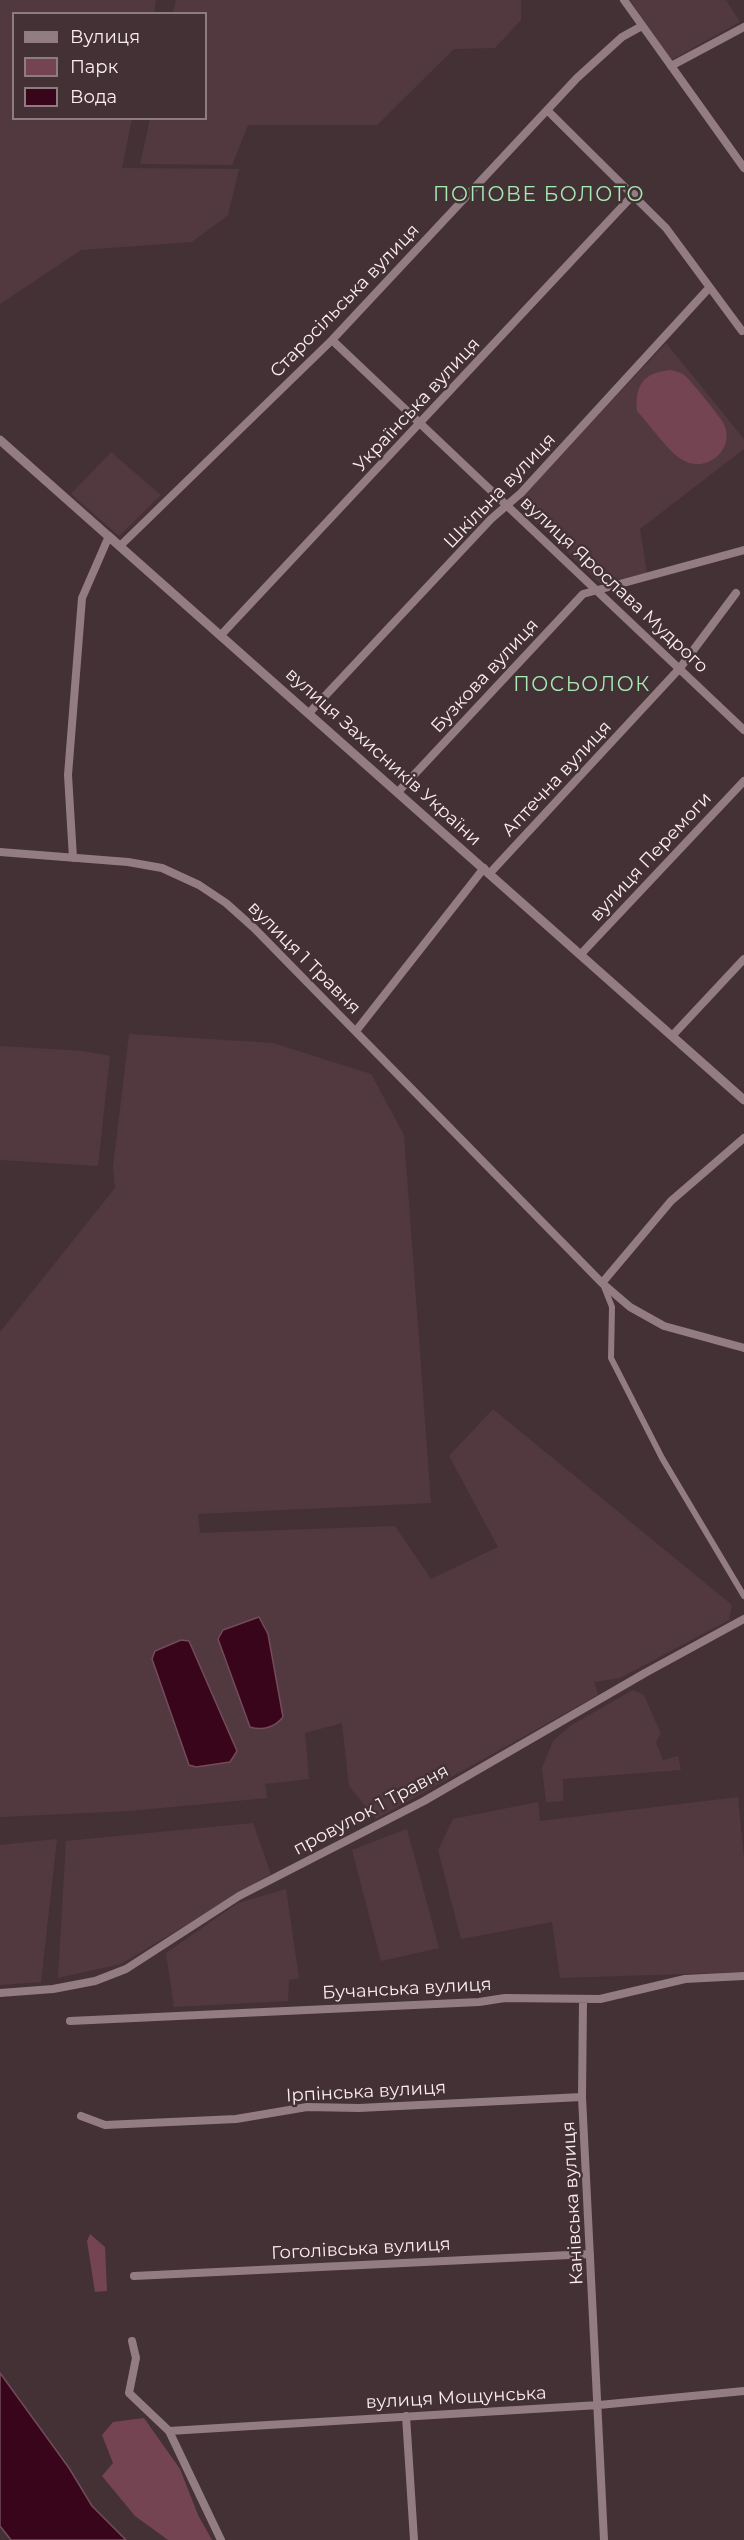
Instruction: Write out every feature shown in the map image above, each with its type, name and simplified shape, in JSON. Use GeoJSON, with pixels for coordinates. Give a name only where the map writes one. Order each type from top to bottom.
{"type":"FeatureCollection","features":[{"type":"Feature","properties":{"kind":"street"},"geometry":{"type":"LineString","coordinates":[[624,0],[744,168]]}},
{"type":"Feature","properties":{"kind":"street","name":"Старосільська вулиця"},"geometry":{"type":"LineString","coordinates":[[120,546],[332,340],[547,110],[622,37],[642,26]]}},
{"type":"Feature","properties":{"kind":"street"},"geometry":{"type":"LineString","coordinates":[[671,66],[744,27]]}},
{"type":"Feature","properties":{"kind":"street"},"geometry":{"type":"LineString","coordinates":[[547,110],[666,228],[742,331]]}},
{"type":"Feature","properties":{"kind":"street","name":"Українська вулиця"},"geometry":{"type":"LineString","coordinates":[[221,635],[634,194]]}},
{"type":"Feature","properties":{"kind":"street","name":"Шкільна вулиця"},"geometry":{"type":"LineString","coordinates":[[309,713],[491,519],[508,505],[710,288]]}},
{"type":"Feature","properties":{"kind":"street","name":"вулиця Ярослава Мудрого"},"geometry":{"type":"LineString","coordinates":[[332,340],[744,729]]}},
{"type":"Feature","properties":{"kind":"street"},"geometry":{"type":"LineString","coordinates":[[0,440],[120,546]]}},
{"type":"Feature","properties":{"kind":"street"},"geometry":{"type":"LineString","coordinates":[[73,858],[68,775],[82,598],[109,536]]}},
{"type":"Feature","properties":{"kind":"street","name":"вулиця Захисників України"},"geometry":{"type":"LineString","coordinates":[[120,546],[744,1100]]}},
{"type":"Feature","properties":{"kind":"street","name":"Бузкова вулиця"},"geometry":{"type":"LineString","coordinates":[[398,792],[583,594],[744,550]]}},
{"type":"Feature","properties":{"kind":"street","name":"Аптечна вулиця"},"geometry":{"type":"LineString","coordinates":[[356,1030],[487,871],[680,668],[736,593]]}},
{"type":"Feature","properties":{"kind":"street","name":"вулиця Перемоги"},"geometry":{"type":"LineString","coordinates":[[581,954],[744,781]]}},
{"type":"Feature","properties":{"kind":"street","name":"вулиця 1 Травня"},"geometry":{"type":"LineString","coordinates":[[0,852],[128,862],[162,868],[199,885],[226,903],[254,928],[602,1283],[630,1307],[664,1326],[744,1348]]}},
{"type":"Feature","properties":{"kind":"street"},"geometry":{"type":"LineString","coordinates":[[672,1036],[744,959]]}},
{"type":"Feature","properties":{"kind":"street"},"geometry":{"type":"LineString","coordinates":[[744,1138],[671,1201],[602,1283],[612,1307],[611,1358],[662,1458],[744,1596]]}},
{"type":"Feature","properties":{"kind":"street","name":"провулок 1 Травня"},"geometry":{"type":"LineString","coordinates":[[0,1993],[52,1989],[95,1981],[126,1969],[239,1896],[424,1801],[645,1673],[744,1619]]}},
{"type":"Feature","properties":{"kind":"street","name":"Бучанська вулиця"},"geometry":{"type":"LineString","coordinates":[[70,2021],[479,2002],[505,1998],[600,1999],[685,1980],[744,1976]]}},
{"type":"Feature","properties":{"kind":"street","name":"Канівська вулиця"},"geometry":{"type":"LineString","coordinates":[[583,2000],[582,2097],[604,2540]]}},
{"type":"Feature","properties":{"kind":"street","name":"Ірпінська вулиця"},"geometry":{"type":"LineString","coordinates":[[81,2116],[105,2125],[236,2119],[307,2107],[359,2108],[582,2097]]}},
{"type":"Feature","properties":{"kind":"street","name":"Гоголівська вулиця"},"geometry":{"type":"LineString","coordinates":[[134,2276],[590,2254]]}},
{"type":"Feature","properties":{"kind":"street"},"geometry":{"type":"LineString","coordinates":[[132,2342],[136,2358],[129,2393],[169,2431],[221,2540]]}},
{"type":"Feature","properties":{"kind":"street","name":"вулиця Мощунська"},"geometry":{"type":"LineString","coordinates":[[169,2431],[599,2404],[744,2391]]}},
{"type":"Feature","properties":{"kind":"street"},"geometry":{"type":"LineString","coordinates":[[406,2416],[414,2540]]}},
{"type":"Feature","properties":{"kind":"shaded area"},"geometry":{"type":"Polygon","coordinates":[[[0,0],[156,0],[154,12],[12,12],[12,120],[132,120],[122,168],[239,169],[228,215],[192,242],[81,250],[0,304],[0,0]]]}},
{"type":"Feature","properties":{"kind":"shaded area"},"geometry":{"type":"Polygon","coordinates":[[[176,0],[521,0],[521,20],[495,48],[454,49],[377,125],[248,125],[232,165],[140,164],[150,120],[207,120],[207,12],[173,12],[176,0]]]}},
{"type":"Feature","properties":{"kind":"shaded area"},"geometry":{"type":"Polygon","coordinates":[[[630,0],[726,0],[740,22],[671,60],[630,0]]]}},
{"type":"Feature","properties":{"kind":"shaded area"},"geometry":{"type":"Polygon","coordinates":[[[666,343],[744,439],[744,449],[640,529],[647,573],[601,584],[520,507],[521,497],[666,343]]]}},
{"type":"Feature","properties":{"kind":"shaded area"},"geometry":{"type":"Polygon","coordinates":[[[111,452],[161,495],[119,536],[71,494],[111,452]]]}},
{"type":"Feature","properties":{"kind":"shaded area"},"geometry":{"type":"Polygon","coordinates":[[[129,1034],[273,1043],[371,1074],[404,1135],[431,1503],[198,1514],[200,1533],[395,1526],[431,1579],[498,1547],[449,1456],[493,1409],[732,1605],[729,1620],[620,1678],[594,1682],[598,1695],[376,1819],[349,1786],[342,1723],[305,1733],[309,1779],[265,1784],[267,1798],[130,1811],[0,1817],[0,1332],[115,1188],[113,1167],[129,1034]]]}},
{"type":"Feature","properties":{"kind":"shaded area"},"geometry":{"type":"Polygon","coordinates":[[[0,1046],[83,1051],[110,1056],[98,1166],[0,1160],[0,1046]]]}},
{"type":"Feature","properties":{"kind":"shaded area"},"geometry":{"type":"Polygon","coordinates":[[[633,1690],[644,1695],[661,1734],[656,1742],[663,1760],[678,1756],[681,1770],[563,1779],[563,1801],[546,1802],[542,1768],[553,1741],[570,1726],[633,1690]]]}},
{"type":"Feature","properties":{"kind":"shaded area"},"geometry":{"type":"Polygon","coordinates":[[[738,1797],[744,1857],[744,1972],[560,1978],[552,1922],[461,1939],[438,1850],[453,1819],[538,1802],[540,1821],[738,1797]]]}},
{"type":"Feature","properties":{"kind":"shaded area"},"geometry":{"type":"Polygon","coordinates":[[[253,1823],[271,1874],[121,1964],[58,1978],[66,1841],[253,1823]]]}},
{"type":"Feature","properties":{"kind":"shaded area"},"geometry":{"type":"Polygon","coordinates":[[[407,1829],[439,1948],[381,1961],[352,1850],[407,1829]]]}},
{"type":"Feature","properties":{"kind":"shaded area"},"geometry":{"type":"Polygon","coordinates":[[[57,1839],[41,1982],[0,1985],[0,1845],[57,1839]]]}},
{"type":"Feature","properties":{"kind":"shaded area"},"geometry":{"type":"Polygon","coordinates":[[[286,1889],[299,1978],[289,1980],[288,2001],[174,2007],[166,1953],[238,1903],[286,1889]]]}},
{"type":"Feature","properties":{"kind":"green space"},"geometry":{"type":"Polygon","coordinates":[[[670,370],[686,377],[724,424],[727,434],[726,443],[716,458],[708,462],[690,463],[675,455],[637,411],[639,387],[647,377],[670,370]]]}},
{"type":"Feature","properties":{"kind":"green space"},"geometry":{"type":"Polygon","coordinates":[[[90,2234],[105,2247],[107,2291],[95,2292],[87,2241],[90,2234]]]}},
{"type":"Feature","properties":{"kind":"green space"},"geometry":{"type":"Polygon","coordinates":[[[144,2418],[180,2469],[198,2515],[212,2540],[168,2540],[135,2516],[102,2476],[113,2463],[102,2435],[113,2422],[144,2418]]]}},
{"type":"Feature","properties":{"kind":"water"},"geometry":{"type":"Polygon","coordinates":[[[259,1617],[268,1634],[283,1717],[272,1726],[260,1729],[250,1727],[218,1639],[223,1630],[259,1617]]]}},
{"type":"Feature","properties":{"kind":"water"},"geometry":{"type":"Polygon","coordinates":[[[181,1640],[189,1641],[237,1751],[230,1762],[196,1767],[189,1765],[152,1659],[155,1651],[181,1640]]]}},
{"type":"Feature","properties":{"kind":"water"},"geometry":{"type":"Polygon","coordinates":[[[0,2373],[69,2468],[92,2506],[126,2540],[11,2540],[0,2526],[0,2373]]]}},
{"type":"Feature","properties":{"kind":"district","name":"ПОПОВЕ БОЛОТО"},"geometry":{"type":"Point","coordinates":[539,195]}},
{"type":"Feature","properties":{"kind":"district","name":"ПОСЬОЛОК"},"geometry":{"type":"Point","coordinates":[582,685]}}]}
